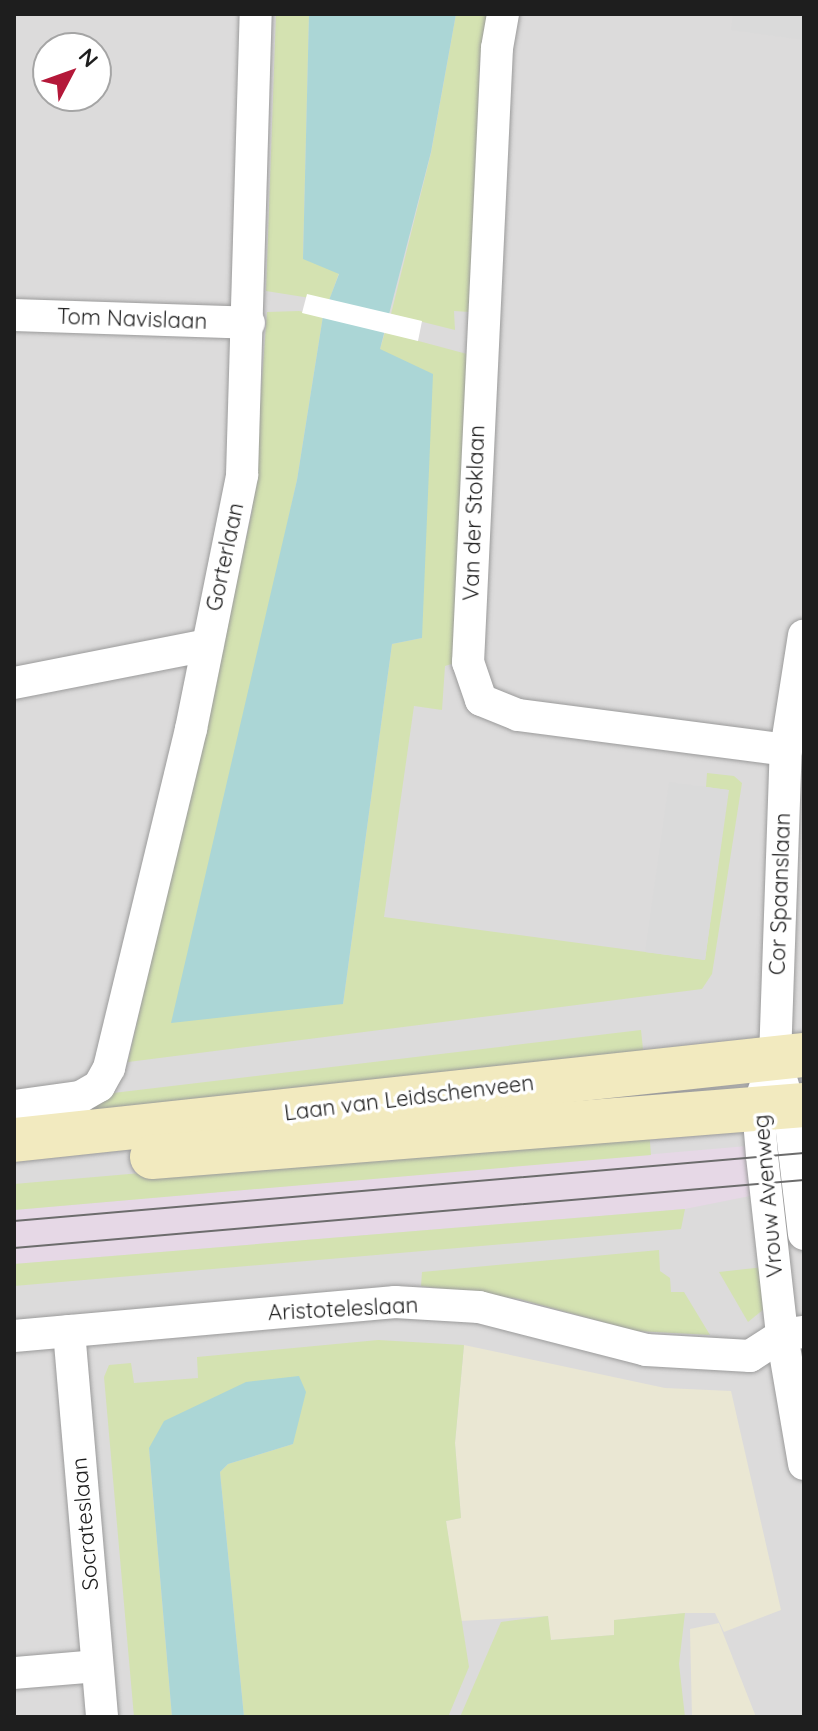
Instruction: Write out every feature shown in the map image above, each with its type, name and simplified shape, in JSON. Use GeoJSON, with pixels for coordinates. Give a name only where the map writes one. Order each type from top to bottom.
{"type":"FeatureCollection","features":[{"type":"Feature","properties":{"kind":"street","name":"Gorterlaan"},"geometry":{"type":"LineString","coordinates":[[14,1106],[62,1101],[99,1086],[109,1068],[162,862],[242,475],[256,14]]}},
{"type":"Feature","properties":{"kind":"street","name":"Van der Stoklaan"},"geometry":{"type":"LineString","coordinates":[[503,14],[497,48],[468,662],[481,700],[518,715],[786,750]]}},
{"type":"Feature","properties":{"kind":"street","name":"Tom Navislaan"},"geometry":{"type":"LineString","coordinates":[[14,315],[249,323]]}},
{"type":"Feature","properties":{"kind":"street","name":"Cor Spaanslaan"},"geometry":{"type":"LineString","coordinates":[[790,1057],[786,750],[804,635]]}},
{"type":"Feature","properties":{"kind":"street"},"geometry":{"type":"LineString","coordinates":[[14,683],[207,645]]}},
{"type":"Feature","properties":{"kind":"street","name":"Vrouw Avenweg"},"geometry":{"type":"LineString","coordinates":[[790,1057],[784,1107],[793,1333],[804,1464]]}},
{"type":"Feature","properties":{"kind":"street","name":"Laan van Leidschenveen"},"geometry":{"type":"LineString","coordinates":[[14,1140],[790,1057]]}},
{"type":"Feature","properties":{"kind":"street","name":"Vrouw Avenweg"},"geometry":{"type":"LineString","coordinates":[[784,1107],[804,1234]]}},
{"type":"Feature","properties":{"kind":"street","name":"Laan van Leidschenveen"},"geometry":{"type":"LineString","coordinates":[[14,1169],[784,1107]]}},
{"type":"Feature","properties":{"kind":"street","name":"Aristoteleslaan"},"geometry":{"type":"LineString","coordinates":[[14,1336],[395,1302],[479,1307],[646,1350],[750,1356],[793,1333]]}},
{"type":"Feature","properties":{"kind":"street","name":"Socrateslaan"},"geometry":{"type":"LineString","coordinates":[[69,1331],[102,1717]]}},
{"type":"Feature","properties":{"kind":"street"},"geometry":{"type":"LineString","coordinates":[[14,1673],[97,1666]]}},
{"type":"Feature","properties":{"kind":"shaded area"},"geometry":{"type":"Polygon","coordinates":[[[14,14],[804,14],[804,1717],[14,1717],[14,14]]]}},
{"type":"Feature","properties":{"kind":"shaded area"},"geometry":{"type":"Polygon","coordinates":[[[733,14],[804,14],[804,40],[731,30],[733,14]]]}},
{"type":"Feature","properties":{"kind":"shaded area"},"geometry":{"type":"Polygon","coordinates":[[[669,782],[729,790],[705,960],[645,952],[669,782]]]}},
{"type":"Feature","properties":{"kind":"shaded area"},"geometry":{"type":"Polygon","coordinates":[[[747,1146],[755,1195],[685,1209],[14,1264],[14,1210],[747,1146]]]}},
{"type":"Feature","properties":{"kind":"shaded area"},"geometry":{"type":"Polygon","coordinates":[[[464,1345],[665,1388],[731,1391],[781,1610],[724,1632],[715,1613],[685,1613],[615,1620],[615,1635],[550,1640],[548,1616],[460,1621],[446,1521],[461,1518],[455,1443],[464,1345]]]}},
{"type":"Feature","properties":{"kind":"shaded area"},"geometry":{"type":"Polygon","coordinates":[[[87,1395],[95,1395],[103,1487],[95,1488],[87,1395]]]}},
{"type":"Feature","properties":{"kind":"shaded area"},"geometry":{"type":"Polygon","coordinates":[[[106,1508],[123,1717],[115,1717],[97,1509],[106,1508]]]}},
{"type":"Feature","properties":{"kind":"shaded area"},"geometry":{"type":"Polygon","coordinates":[[[719,1623],[756,1717],[692,1717],[690,1629],[719,1623]]]}},
{"type":"Feature","properties":{"kind":"green space"},"geometry":{"type":"Polygon","coordinates":[[[276,14],[309,14],[303,258],[339,273],[329,301],[266,291],[276,14]]]}},
{"type":"Feature","properties":{"kind":"green space"},"geometry":{"type":"Polygon","coordinates":[[[456,14],[489,14],[480,59],[470,312],[454,311],[455,330],[391,314],[431,153],[456,14]]]}},
{"type":"Feature","properties":{"kind":"green space"},"geometry":{"type":"Polygon","coordinates":[[[299,311],[323,316],[297,480],[263,634],[343,1004],[392,644],[422,638],[380,349],[385,332],[467,354],[455,663],[445,666],[442,710],[414,706],[384,917],[705,960],[728,790],[706,787],[707,773],[734,776],[742,783],[712,974],[702,989],[128,1062],[252,512],[267,312],[299,311]]]}},
{"type":"Feature","properties":{"kind":"green space"},"geometry":{"type":"Polygon","coordinates":[[[641,1030],[644,1059],[14,1121],[113,1093],[641,1030]]]}},
{"type":"Feature","properties":{"kind":"green space"},"geometry":{"type":"Polygon","coordinates":[[[649,1129],[651,1155],[14,1210],[14,1184],[649,1129]]]}},
{"type":"Feature","properties":{"kind":"green space"},"geometry":{"type":"Polygon","coordinates":[[[685,1209],[681,1229],[14,1286],[14,1264],[685,1209]]]}},
{"type":"Feature","properties":{"kind":"green space"},"geometry":{"type":"Polygon","coordinates":[[[659,1250],[660,1271],[670,1278],[671,1292],[684,1292],[710,1335],[636,1331],[519,1299],[421,1286],[422,1272],[659,1250]]]}},
{"type":"Feature","properties":{"kind":"green space"},"geometry":{"type":"Polygon","coordinates":[[[764,1267],[769,1305],[748,1322],[719,1272],[764,1267]]]}},
{"type":"Feature","properties":{"kind":"green space"},"geometry":{"type":"Polygon","coordinates":[[[378,1340],[464,1345],[455,1443],[461,1518],[446,1521],[469,1667],[448,1717],[244,1717],[220,1472],[228,1464],[293,1444],[299,1376],[149,1448],[172,1717],[134,1717],[104,1377],[109,1365],[131,1363],[134,1383],[198,1378],[197,1357],[378,1340]]]}},
{"type":"Feature","properties":{"kind":"green space"},"geometry":{"type":"Polygon","coordinates":[[[685,1613],[679,1664],[685,1717],[460,1717],[501,1622],[548,1616],[551,1640],[614,1635],[614,1620],[685,1613]]]}},
{"type":"Feature","properties":{"kind":"water"},"geometry":{"type":"Polygon","coordinates":[[[309,14],[456,14],[431,152],[380,349],[433,374],[422,638],[392,644],[343,1004],[171,1023],[297,480],[323,316],[339,274],[303,259],[309,14]]]}},
{"type":"Feature","properties":{"kind":"water"},"geometry":{"type":"Polygon","coordinates":[[[299,1376],[306,1392],[293,1444],[228,1464],[220,1472],[244,1717],[172,1717],[149,1448],[164,1421],[246,1382],[299,1376]]]}},
{"type":"Feature","properties":{"kind":"pier"},"geometry":{"type":"Polygon","coordinates":[[[307,294],[422,321],[418,341],[302,313],[307,294]]]}},
{"type":"Feature","properties":{"kind":"tram line"},"geometry":{"type":"LineString","coordinates":[[14,1221],[804,1153]]}},
{"type":"Feature","properties":{"kind":"tram line"},"geometry":{"type":"LineString","coordinates":[[14,1248],[804,1180]]}}]}
